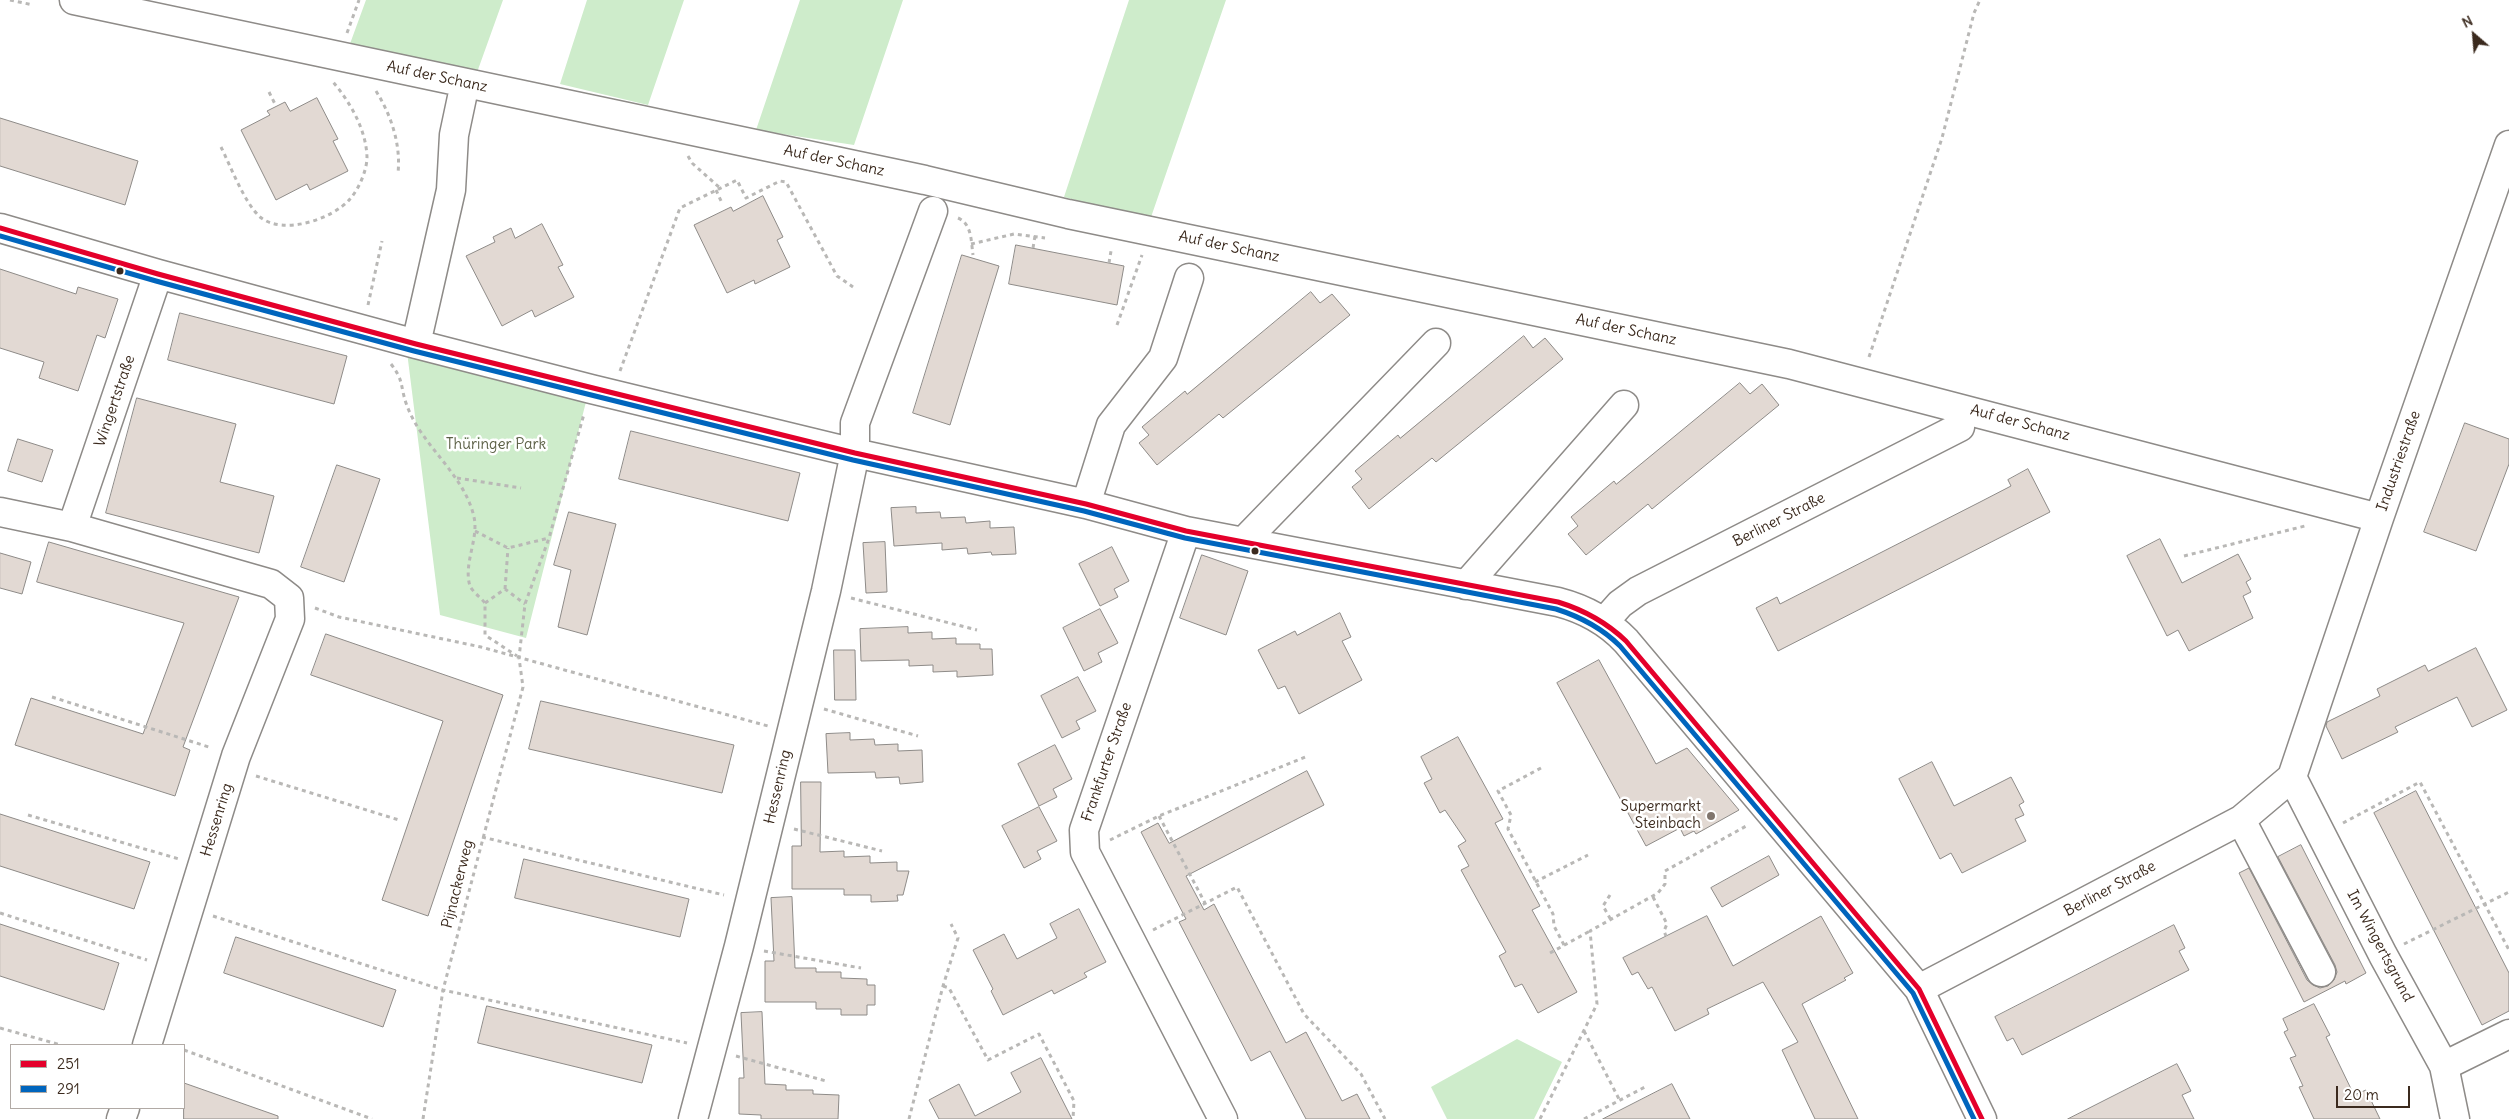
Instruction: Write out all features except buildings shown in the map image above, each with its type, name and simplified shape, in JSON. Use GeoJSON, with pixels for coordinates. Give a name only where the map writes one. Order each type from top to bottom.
{"type":"FeatureCollection","features":[{"type":"Feature","properties":{"kind":"street","name":"Auf der Schanz"},"geometry":{"type":"LineString","coordinates":[[74,0],[341,66],[465,83],[935,182],[1068,214],[1779,362],[2379,518]]}},
{"type":"Feature","properties":{"kind":"street"},"geometry":{"type":"LineString","coordinates":[[416,344],[451,190],[454,135],[465,83]]}},
{"type":"Feature","properties":{"kind":"street","name":"Industriestraße"},"geometry":{"type":"LineString","coordinates":[[2292,777],[2379,518],[2509,146]]}},
{"type":"Feature","properties":{"kind":"street","name":"Hessenring"},"geometry":{"type":"LineString","coordinates":[[693,1119],[739,946],[826,591],[856,453],[855,423],[933,211]]}},
{"type":"Feature","properties":{"kind":"street"},"geometry":{"type":"LineString","coordinates":[[0,228],[158,274],[416,344],[856,453],[1086,504],[1186,531],[1566,604],[1604,622],[1626,641],[1919,989],[1982,1119]]}},
{"type":"Feature","properties":{"kind":"street","name":"Wingertstraße"},"geometry":{"type":"LineString","coordinates":[[72,527],[158,274]]}},
{"type":"Feature","properties":{"kind":"street"},"geometry":{"type":"LineString","coordinates":[[1086,504],[1111,425],[1163,358],[1189,278]]}},
{"type":"Feature","properties":{"kind":"street"},"geometry":{"type":"LineString","coordinates":[[1243,542],[1436,343]]}},
{"type":"Feature","properties":{"kind":"street"},"geometry":{"type":"LineString","coordinates":[[1466,585],[1624,405]]}},
{"type":"Feature","properties":{"kind":"street","name":"Berliner Straße"},"geometry":{"type":"LineString","coordinates":[[1604,622],[1620,604],[1638,591],[1960,427]]}},
{"type":"Feature","properties":{"kind":"street"},"geometry":{"type":"LineString","coordinates":[[0,512],[72,527],[271,584],[289,598]]}},
{"type":"Feature","properties":{"kind":"street","name":"Frankfurter Straße"},"geometry":{"type":"LineString","coordinates":[[1186,531],[1084,830],[1085,852],[1223,1119]]}},
{"type":"Feature","properties":{"kind":"street","name":"Hessenring"},"geometry":{"type":"LineString","coordinates":[[147,1044],[191,909],[234,762],[290,619],[289,598]]}},
{"type":"Feature","properties":{"kind":"street","name":"Berliner Straße"},"geometry":{"type":"LineString","coordinates":[[1919,989],[2241,820],[2292,777]]}},
{"type":"Feature","properties":{"kind":"street","name":"Im Wingertsgrund"},"geometry":{"type":"LineString","coordinates":[[2292,777],[2444,1066],[2455,1119]]}},
{"type":"Feature","properties":{"kind":"street"},"geometry":{"type":"LineString","coordinates":[[2241,820],[2321,972]]}},
{"type":"Feature","properties":{"kind":"street"},"geometry":{"type":"LineString","coordinates":[[2444,1066],[2509,1034]]}},
{"type":"Feature","properties":{"kind":"path"},"geometry":{"type":"LineString","coordinates":[[10,0],[34,5]]}},
{"type":"Feature","properties":{"kind":"path"},"geometry":{"type":"LineString","coordinates":[[221,147],[254,210],[270,223],[280,226],[302,224],[339,207],[349,200],[358,189],[367,159],[366,145],[341,66],[359,0]]}},
{"type":"Feature","properties":{"kind":"path"},"geometry":{"type":"LineString","coordinates":[[1861,382],[1942,138],[1974,13],[1980,0]]}},
{"type":"Feature","properties":{"kind":"path"},"geometry":{"type":"LineString","coordinates":[[341,66],[377,92],[386,108],[398,144],[398,173]]}},
{"type":"Feature","properties":{"kind":"path"},"geometry":{"type":"LineString","coordinates":[[269,92],[276,106]]}},
{"type":"Feature","properties":{"kind":"path"},"geometry":{"type":"LineString","coordinates":[[691,130],[688,148],[690,160],[720,188]]}},
{"type":"Feature","properties":{"kind":"path","name":"Pijnackerweg"},"geometry":{"type":"LineString","coordinates":[[423,1119],[443,990],[523,687],[519,658],[525,604],[601,391],[680,208],[737,180],[746,198],[780,181],[786,182],[837,276],[853,287]]}},
{"type":"Feature","properties":{"kind":"path"},"geometry":{"type":"LineString","coordinates":[[716,190],[722,203]]}},
{"type":"Feature","properties":{"kind":"path"},"geometry":{"type":"LineString","coordinates":[[933,211],[963,220],[969,228],[973,255]]}},
{"type":"Feature","properties":{"kind":"path"},"geometry":{"type":"LineString","coordinates":[[971,244],[1014,234],[1054,240]]}},
{"type":"Feature","properties":{"kind":"path"},"geometry":{"type":"LineString","coordinates":[[1033,248],[1035,236]]}},
{"type":"Feature","properties":{"kind":"path"},"geometry":{"type":"LineString","coordinates":[[382,241],[368,308],[375,333],[374,343],[401,377],[406,403],[410,411],[428,443],[456,478],[474,516],[475,530],[469,553],[470,586],[485,603],[485,635],[519,658]]}},
{"type":"Feature","properties":{"kind":"path"},"geometry":{"type":"LineString","coordinates":[[1101,249],[1118,253]]}},
{"type":"Feature","properties":{"kind":"path"},"geometry":{"type":"LineString","coordinates":[[1109,263],[1111,251]]}},
{"type":"Feature","properties":{"kind":"path"},"geometry":{"type":"LineString","coordinates":[[1117,325],[1141,257],[1134,256]]}},
{"type":"Feature","properties":{"kind":"path"},"geometry":{"type":"LineString","coordinates":[[456,478],[521,488]]}},
{"type":"Feature","properties":{"kind":"path"},"geometry":{"type":"LineString","coordinates":[[2184,556],[2306,526]]}},
{"type":"Feature","properties":{"kind":"path"},"geometry":{"type":"LineString","coordinates":[[475,530],[508,548],[548,538]]}},
{"type":"Feature","properties":{"kind":"path"},"geometry":{"type":"LineString","coordinates":[[505,589],[508,548]]}},
{"type":"Feature","properties":{"kind":"path"},"geometry":{"type":"LineString","coordinates":[[485,603],[505,589]]}},
{"type":"Feature","properties":{"kind":"path"},"geometry":{"type":"LineString","coordinates":[[505,589],[525,604]]}},
{"type":"Feature","properties":{"kind":"path"},"geometry":{"type":"LineString","coordinates":[[826,591],[977,630]]}},
{"type":"Feature","properties":{"kind":"path"},"geometry":{"type":"LineString","coordinates":[[289,598],[339,617],[481,647],[791,732]]}},
{"type":"Feature","properties":{"kind":"path"},"geometry":{"type":"LineString","coordinates":[[52,698],[399,820]]}},
{"type":"Feature","properties":{"kind":"path"},"geometry":{"type":"LineString","coordinates":[[800,702],[918,736]]}},
{"type":"Feature","properties":{"kind":"path"},"geometry":{"type":"LineString","coordinates":[[1085,852],[1159,816],[1308,756]]}},
{"type":"Feature","properties":{"kind":"path"},"geometry":{"type":"LineString","coordinates":[[1541,768],[1498,791],[1511,815],[1508,829],[1553,914],[1554,926],[1564,945]]}},
{"type":"Feature","properties":{"kind":"path"},"geometry":{"type":"LineString","coordinates":[[2322,834],[2420,782],[2509,950]]}},
{"type":"Feature","properties":{"kind":"path"},"geometry":{"type":"LineString","coordinates":[[1550,953],[1653,897],[1665,884],[1665,871],[1771,812]]}},
{"type":"Feature","properties":{"kind":"path"},"geometry":{"type":"LineString","coordinates":[[28,815],[203,867]]}},
{"type":"Feature","properties":{"kind":"path"},"geometry":{"type":"LineString","coordinates":[[1159,816],[1205,903]]}},
{"type":"Feature","properties":{"kind":"path"},"geometry":{"type":"LineString","coordinates":[[769,823],[882,850]]}},
{"type":"Feature","properties":{"kind":"path"},"geometry":{"type":"LineString","coordinates":[[482,837],[749,901]]}},
{"type":"Feature","properties":{"kind":"path"},"geometry":{"type":"LineString","coordinates":[[1536,882],[1588,855]]}},
{"type":"Feature","properties":{"kind":"path"},"geometry":{"type":"LineString","coordinates":[[1130,942],[1237,887],[1304,1014],[1361,1074],[1385,1119]]}},
{"type":"Feature","properties":{"kind":"path"},"geometry":{"type":"LineString","coordinates":[[2384,954],[2509,892]]}},
{"type":"Feature","properties":{"kind":"path"},"geometry":{"type":"LineString","coordinates":[[1610,895],[1603,906],[1611,920]]}},
{"type":"Feature","properties":{"kind":"path"},"geometry":{"type":"LineString","coordinates":[[1653,897],[1667,924],[1664,931],[1666,936]]}},
{"type":"Feature","properties":{"kind":"path"},"geometry":{"type":"LineString","coordinates":[[191,909],[443,990],[712,1049],[826,1082]]}},
{"type":"Feature","properties":{"kind":"path"},"geometry":{"type":"LineString","coordinates":[[0,913],[171,968]]}},
{"type":"Feature","properties":{"kind":"path"},"geometry":{"type":"LineString","coordinates":[[909,1119],[943,986],[958,938],[951,924]]}},
{"type":"Feature","properties":{"kind":"path"},"geometry":{"type":"LineString","coordinates":[[1540,1119],[1597,1004],[1590,931]]}},
{"type":"Feature","properties":{"kind":"path"},"geometry":{"type":"LineString","coordinates":[[739,946],[861,968]]}},
{"type":"Feature","properties":{"kind":"path"},"geometry":{"type":"LineString","coordinates":[[943,986],[949,988],[988,1060],[1039,1034],[1074,1101],[1074,1119]]}},
{"type":"Feature","properties":{"kind":"path"},"geometry":{"type":"LineString","coordinates":[[0,1028],[56,1044]]}},
{"type":"Feature","properties":{"kind":"path"},"geometry":{"type":"LineString","coordinates":[[1584,1031],[1620,1100]]}},
{"type":"Feature","properties":{"kind":"path"},"geometry":{"type":"LineString","coordinates":[[185,1050],[372,1119]]}},
{"type":"Feature","properties":{"kind":"path"},"geometry":{"type":"LineString","coordinates":[[1584,1119],[1645,1087]]}},
{"type":"Feature","properties":{"kind":"green space"},"geometry":{"type":"Polygon","coordinates":[[[366,0],[503,0],[475,78],[347,52],[366,0]]]}},
{"type":"Feature","properties":{"kind":"green space"},"geometry":{"type":"Polygon","coordinates":[[[587,0],[684,0],[648,105],[560,84],[587,0]]]}},
{"type":"Feature","properties":{"kind":"green space"},"geometry":{"type":"Polygon","coordinates":[[[800,0],[903,0],[854,145],[756,130],[800,0]]]}},
{"type":"Feature","properties":{"kind":"green space"},"geometry":{"type":"Polygon","coordinates":[[[1129,0],[1226,0],[1150,220],[1064,197],[1129,0]]]}},
{"type":"Feature","properties":{"kind":"green space","name":"Thüringer Park"},"geometry":{"type":"Polygon","coordinates":[[[406,344],[589,390],[526,638],[440,615],[406,344]]]}},
{"type":"Feature","properties":{"kind":"green space"},"geometry":{"type":"Polygon","coordinates":[[[1517,1039],[1562,1062],[1534,1119],[1447,1119],[1431,1087],[1517,1039]]]}},
{"type":"Feature","properties":{"kind":"transit line","name":"251"},"geometry":{"type":"LineString","coordinates":[[0,228],[158,274],[416,344],[855,453],[1086,504],[1186,531],[1558,602],[1577,609],[1603,622],[1626,641],[1919,989],[1982,1119]]}},
{"type":"Feature","properties":{"kind":"transit line","name":"291"},"geometry":{"type":"LineString","coordinates":[[0,236],[156,281],[414,351],[853,460],[1084,511],[1185,538],[1556,609],[1574,616],[1598,628],[1620,646],[1913,993],[1974,1119]]}},
{"type":"Feature","properties":{"kind":"place","name":"Supermarkt Steinbach"},"geometry":{"type":"Point","coordinates":[1711,816]}}]}
